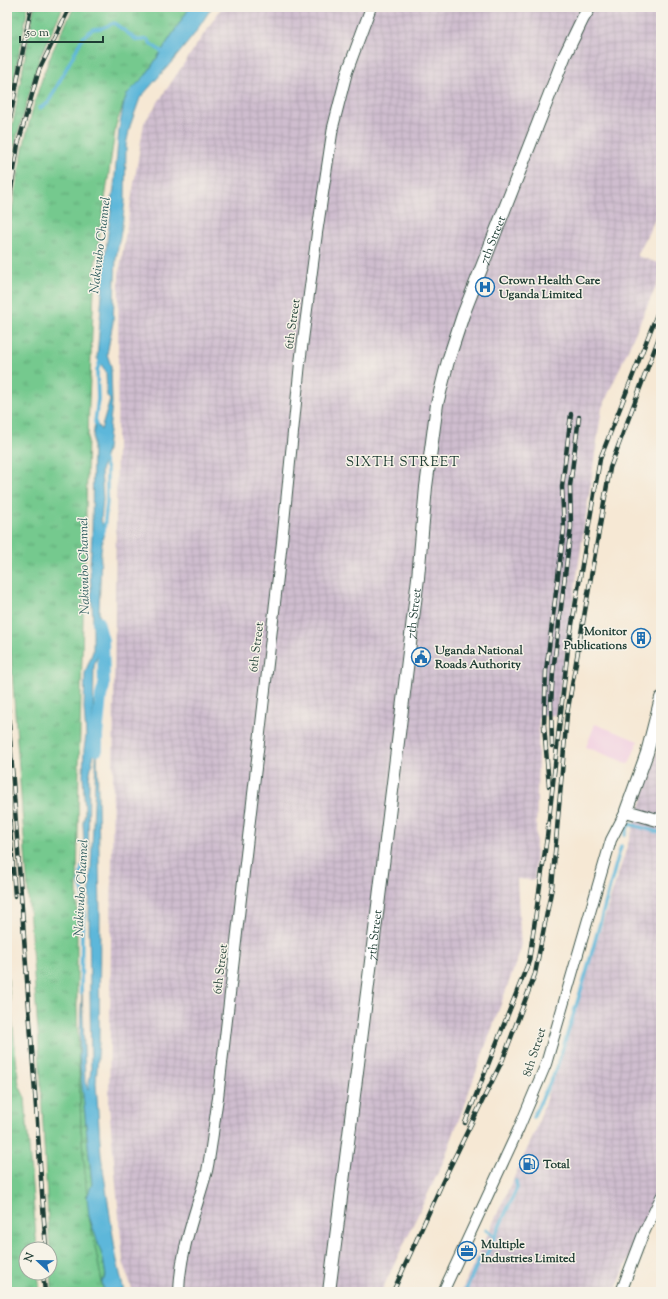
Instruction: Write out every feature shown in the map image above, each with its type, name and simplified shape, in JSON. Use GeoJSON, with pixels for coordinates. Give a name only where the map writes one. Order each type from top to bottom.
{"type":"FeatureCollection","features":[{"type":"Feature","properties":{"kind":"street","name":"6th Street"},"geometry":{"type":"LineString","coordinates":[[179,1292],[187,1236],[200,1198],[207,1168],[218,1098],[282,542],[300,363],[326,170],[333,127],[347,72],[372,7]]}},
{"type":"Feature","properties":{"kind":"street","name":"7th Street"},"geometry":{"type":"LineString","coordinates":[[329,1292],[418,578],[426,487],[437,404],[448,361],[463,315],[565,55],[590,7]]}},
{"type":"Feature","properties":{"kind":"street"},"geometry":{"type":"LineString","coordinates":[[661,698],[647,753],[626,811],[661,821]]}},
{"type":"Feature","properties":{"kind":"street","name":"8th Street"},"geometry":{"type":"LineString","coordinates":[[443,1292],[519,1128],[546,1064],[611,840],[626,811]]}},
{"type":"Feature","properties":{"kind":"street"},"geometry":{"type":"LineString","coordinates":[[621,1292],[642,1237],[661,1197]]}},
{"type":"Feature","properties":{"kind":"shaded area"},"geometry":{"type":"Polygon","coordinates":[[[222,7],[661,7],[661,207],[637,256],[661,264],[661,275],[602,408],[556,715],[539,716],[535,880],[517,879],[521,949],[444,1160],[381,1292],[133,1292],[123,1261],[109,1106],[119,274],[144,123],[222,7]]]}},
{"type":"Feature","properties":{"kind":"shaded area"},"geometry":{"type":"Polygon","coordinates":[[[595,724],[638,741],[629,764],[586,747],[595,724]]]}},
{"type":"Feature","properties":{"kind":"shaded area"},"geometry":{"type":"Polygon","coordinates":[[[661,741],[661,1185],[658,1188],[615,1292],[461,1292],[536,1130],[661,741]]]}},
{"type":"Feature","properties":{"kind":"green space"},"geometry":{"type":"Polygon","coordinates":[[[7,7],[28,7],[7,117],[7,7]]]}},
{"type":"Feature","properties":{"kind":"green space"},"geometry":{"type":"Polygon","coordinates":[[[34,7],[63,7],[39,60],[15,144],[7,192],[7,156],[34,7]]]}},
{"type":"Feature","properties":{"kind":"green space"},"geometry":{"type":"Polygon","coordinates":[[[74,7],[190,7],[146,75],[127,94],[116,125],[95,266],[89,401],[79,766],[77,1009],[81,1129],[90,1220],[104,1292],[52,1292],[51,1281],[58,1281],[58,1241],[49,1241],[38,1032],[7,601],[7,247],[17,178],[27,132],[39,87],[56,43],[74,7]]]}},
{"type":"Feature","properties":{"kind":"green space"},"geometry":{"type":"Polygon","coordinates":[[[7,971],[19,1085],[25,1098],[36,1241],[18,1241],[18,1281],[39,1281],[40,1292],[7,1292],[7,971]]]}},
{"type":"Feature","properties":{"kind":"green space"},"geometry":{"type":"Polygon","coordinates":[[[79,1056],[92,1184],[87,1197],[81,1129],[79,1056]]]}},
{"type":"Feature","properties":{"kind":"green space"},"geometry":{"type":"Polygon","coordinates":[[[89,1216],[103,1258],[106,1276],[102,1282],[89,1216]]]}},
{"type":"Feature","properties":{"kind":"water"},"geometry":{"type":"Polygon","coordinates":[[[190,7],[212,7],[193,36],[140,98],[130,126],[126,145],[125,201],[116,258],[113,322],[107,354],[111,366],[112,403],[107,450],[101,471],[103,499],[101,520],[104,530],[101,550],[99,614],[103,630],[100,649],[94,666],[93,729],[97,735],[100,917],[99,1042],[96,1083],[101,1155],[116,1256],[124,1292],[104,1292],[102,1282],[106,1276],[103,1258],[89,1216],[87,1197],[92,1184],[79,1056],[82,989],[85,1082],[88,1089],[91,1070],[89,911],[97,739],[89,777],[88,857],[82,871],[84,841],[83,823],[85,814],[83,775],[86,736],[84,708],[85,673],[93,651],[90,567],[92,537],[93,437],[95,422],[101,430],[110,400],[107,396],[106,372],[97,358],[105,256],[114,188],[119,129],[124,102],[127,94],[146,75],[190,7]]]}},
{"type":"Feature","properties":{"kind":"waterway"},"geometry":{"type":"LineString","coordinates":[[7,17],[10,15],[11,7]]}},
{"type":"Feature","properties":{"kind":"waterway"},"geometry":{"type":"LineString","coordinates":[[40,108],[48,103],[83,37],[93,29],[102,28],[114,23],[137,40],[147,39],[152,45],[164,53]]}},
{"type":"Feature","properties":{"kind":"waterway"},"geometry":{"type":"LineString","coordinates":[[96,425],[95,422],[98,399],[97,371],[101,358]]}},
{"type":"Feature","properties":{"kind":"waterway"},"geometry":{"type":"LineString","coordinates":[[103,458],[107,470],[107,502],[103,533]]}},
{"type":"Feature","properties":{"kind":"waterway","name":"Nakivubo Channel"},"geometry":{"type":"LineString","coordinates":[[97,750],[101,696],[104,686],[103,641],[98,622]]}},
{"type":"Feature","properties":{"kind":"waterway"},"geometry":{"type":"LineString","coordinates":[[625,835],[629,824],[661,833]]}},
{"type":"Feature","properties":{"kind":"waterway"},"geometry":{"type":"LineString","coordinates":[[533,1117],[556,1070],[586,974],[621,846]]}},
{"type":"Feature","properties":{"kind":"waterway"},"geometry":{"type":"LineString","coordinates":[[81,993],[82,930],[84,916],[82,906],[84,896],[80,882],[82,867]]}},
{"type":"Feature","properties":{"kind":"waterway"},"geometry":{"type":"LineString","coordinates":[[465,1292],[480,1258],[486,1256],[517,1188],[516,1181]]}},
{"type":"Feature","properties":{"kind":"waterway"},"geometry":{"type":"LineString","coordinates":[[486,1230],[495,1236]]}},
{"type":"Feature","properties":{"kind":"railway"},"geometry":{"type":"LineString","coordinates":[[7,135],[31,7]]}},
{"type":"Feature","properties":{"kind":"railway"},"geometry":{"type":"LineString","coordinates":[[7,216],[18,144],[39,70],[70,7]]}},
{"type":"Feature","properties":{"kind":"railway"},"geometry":{"type":"LineString","coordinates":[[465,1123],[529,961],[547,837],[568,648],[600,459],[661,304]]}},
{"type":"Feature","properties":{"kind":"railway"},"geometry":{"type":"LineString","coordinates":[[393,1292],[444,1179],[503,1059],[535,974],[552,887],[567,714],[610,468],[661,332]]}},
{"type":"Feature","properties":{"kind":"railway"},"geometry":{"type":"LineString","coordinates":[[549,786],[544,725],[546,671],[564,529],[562,487],[571,414]]}},
{"type":"Feature","properties":{"kind":"railway"},"geometry":{"type":"LineString","coordinates":[[552,746],[551,703],[553,672],[571,527],[570,486],[579,417]]}},
{"type":"Feature","properties":{"kind":"railway"},"geometry":{"type":"LineString","coordinates":[[7,696],[45,1241]]}},
{"type":"Feature","properties":{"kind":"railway"},"geometry":{"type":"LineString","coordinates":[[7,786],[15,896]]}},
{"type":"Feature","properties":{"kind":"railway"},"geometry":{"type":"LineString","coordinates":[[44,1281],[45,1292]]}},
{"type":"Feature","properties":{"kind":"place","name":"Crown Health Care Uganda Limited"},"geometry":{"type":"Point","coordinates":[485,287]}},
{"type":"Feature","properties":{"kind":"place","name":"Monitor Publications"},"geometry":{"type":"Point","coordinates":[641,638]}},
{"type":"Feature","properties":{"kind":"place","name":"Uganda National Roads Authority"},"geometry":{"type":"Point","coordinates":[421,657]}},
{"type":"Feature","properties":{"kind":"place","name":"Total"},"geometry":{"type":"Point","coordinates":[529,1164]}},
{"type":"Feature","properties":{"kind":"place","name":"Multiple Industries Limited"},"geometry":{"type":"Point","coordinates":[467,1251]}},
{"type":"Feature","properties":{"kind":"district","name":"SIXTH STREET"},"geometry":{"type":"Point","coordinates":[403,461]}}]}
